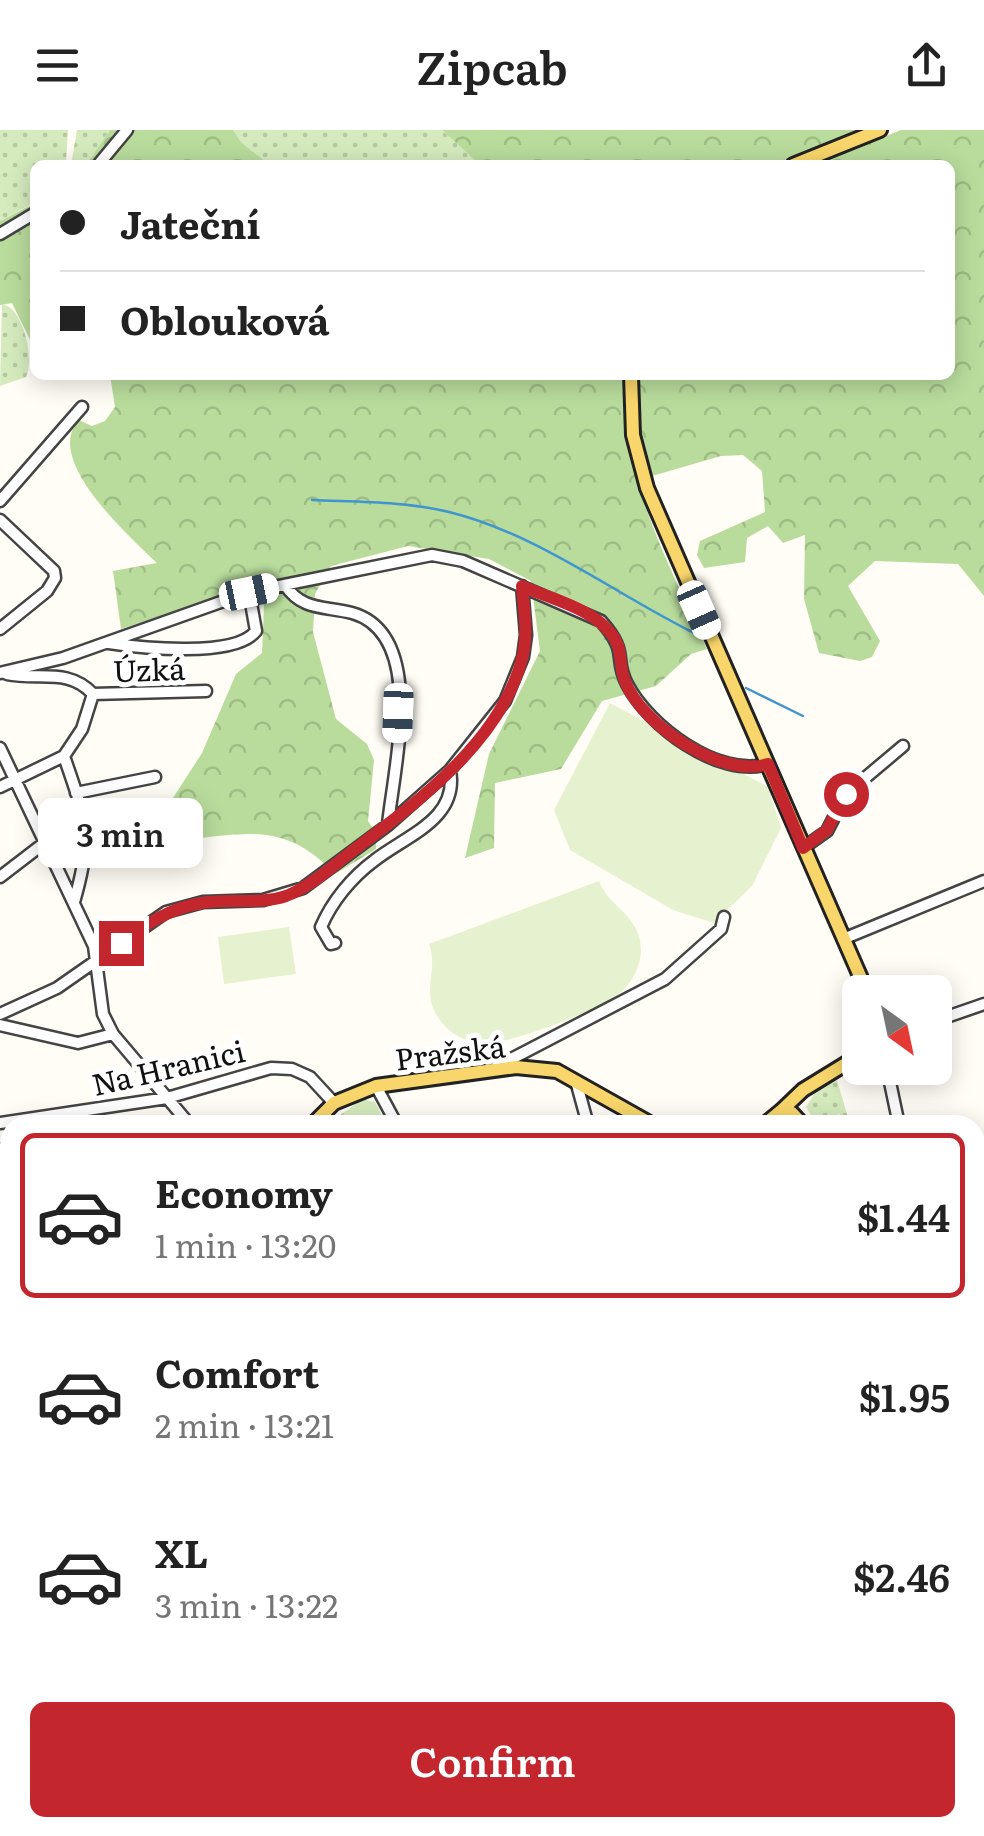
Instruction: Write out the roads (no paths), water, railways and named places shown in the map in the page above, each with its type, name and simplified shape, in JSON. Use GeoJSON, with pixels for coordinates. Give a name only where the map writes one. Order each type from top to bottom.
{"type":"FeatureCollection","features":[{"type":"Feature","properties":{"kind":"main road"},"geometry":{"type":"LineString","coordinates":[[805,160],[880,130]]}},
{"type":"Feature","properties":{"kind":"main road"},"geometry":{"type":"LineString","coordinates":[[631,380],[635,448],[647,488],[859,975]]}},
{"type":"Feature","properties":{"kind":"main road"},"geometry":{"type":"LineString","coordinates":[[776,1115],[810,1086],[842,1066]]}},
{"type":"Feature","properties":{"kind":"main road","name":"Pražská"},"geometry":{"type":"LineString","coordinates":[[322,1115],[334,1103],[376,1086],[496,1067],[542,1068],[576,1080],[636,1115]]}},
{"type":"Feature","properties":{"kind":"main road"},"geometry":{"type":"LineString","coordinates":[[802,1115],[802,1100],[810,1086]]}},
{"type":"Feature","properties":{"kind":"main road"},"geometry":{"type":"LineString","coordinates":[[781,1111],[788,1115]]}},
{"type":"Feature","properties":{"kind":"street"},"geometry":{"type":"LineString","coordinates":[[102,160],[127,130]]}},
{"type":"Feature","properties":{"kind":"street"},"geometry":{"type":"LineString","coordinates":[[0,234],[30,216]]}},
{"type":"Feature","properties":{"kind":"street"},"geometry":{"type":"LineString","coordinates":[[0,501],[82,407]]}},
{"type":"Feature","properties":{"kind":"street"},"geometry":{"type":"LineString","coordinates":[[0,520],[54,570],[55,578],[47,591],[0,629]]}},
{"type":"Feature","properties":{"kind":"street"},"geometry":{"type":"LineString","coordinates":[[1,673],[108,642],[249,592],[432,555],[463,562],[600,621],[617,639],[624,679],[647,716],[679,742],[724,762],[747,767],[768,764]]}},
{"type":"Feature","properties":{"kind":"street"},"geometry":{"type":"LineString","coordinates":[[284,585],[304,604],[356,614],[378,627],[396,656],[400,678],[388,825]]}},
{"type":"Feature","properties":{"kind":"street"},"geometry":{"type":"LineString","coordinates":[[0,1014],[57,988],[166,912],[203,902],[264,900],[303,888],[388,825],[450,770],[505,701],[523,658],[526,635],[522,586]]}},
{"type":"Feature","properties":{"kind":"street"},"geometry":{"type":"LineString","coordinates":[[108,642],[210,648],[244,642],[256,632],[257,623],[249,592]]}},
{"type":"Feature","properties":{"kind":"street"},"geometry":{"type":"LineString","coordinates":[[0,787],[64,756],[82,729],[93,694],[73,680],[50,674],[21,678],[1,673]]}},
{"type":"Feature","properties":{"kind":"street","name":"Úzká"},"geometry":{"type":"LineString","coordinates":[[93,694],[206,691]]}},
{"type":"Feature","properties":{"kind":"street"},"geometry":{"type":"LineString","coordinates":[[803,848],[827,830],[846,794],[903,746]]}},
{"type":"Feature","properties":{"kind":"street"},"geometry":{"type":"LineString","coordinates":[[0,748],[99,961],[102,1014],[181,1115]]}},
{"type":"Feature","properties":{"kind":"street"},"geometry":{"type":"LineString","coordinates":[[64,756],[88,836],[88,856],[74,902]]}},
{"type":"Feature","properties":{"kind":"street"},"geometry":{"type":"LineString","coordinates":[[335,943],[331,944],[322,927],[330,906],[376,859],[418,835],[438,813],[453,788],[450,770]]}},
{"type":"Feature","properties":{"kind":"street"},"geometry":{"type":"LineString","coordinates":[[76,794],[154,777]]}},
{"type":"Feature","properties":{"kind":"street"},"geometry":{"type":"LineString","coordinates":[[0,877],[43,844]]}},
{"type":"Feature","properties":{"kind":"street"},"geometry":{"type":"LineString","coordinates":[[843,938],[984,881]]}},
{"type":"Feature","properties":{"kind":"street"},"geometry":{"type":"LineString","coordinates":[[496,1067],[664,979],[721,928],[724,917]]}},
{"type":"Feature","properties":{"kind":"street"},"geometry":{"type":"LineString","coordinates":[[952,1015],[984,1004]]}},
{"type":"Feature","properties":{"kind":"street"},"geometry":{"type":"LineString","coordinates":[[0,1025],[78,1043],[114,1034]]}},
{"type":"Feature","properties":{"kind":"street","name":"Na Hranici"},"geometry":{"type":"LineString","coordinates":[[58,1115],[167,1098],[271,1068],[292,1069],[310,1077],[334,1103]]}},
{"type":"Feature","properties":{"kind":"street"},"geometry":{"type":"LineString","coordinates":[[576,1080],[585,1115]]}},
{"type":"Feature","properties":{"kind":"street"},"geometry":{"type":"LineString","coordinates":[[891,1085],[897,1115]]}},
{"type":"Feature","properties":{"kind":"street"},"geometry":{"type":"LineString","coordinates":[[376,1086],[392,1115]]}},
{"type":"Feature","properties":{"kind":"waterway"},"geometry":{"type":"LineString","coordinates":[[312,500],[415,506],[482,522],[545,550],[696,634]]}},
{"type":"Feature","properties":{"kind":"waterway"},"geometry":{"type":"LineString","coordinates":[[746,688],[803,716]]}}]}
